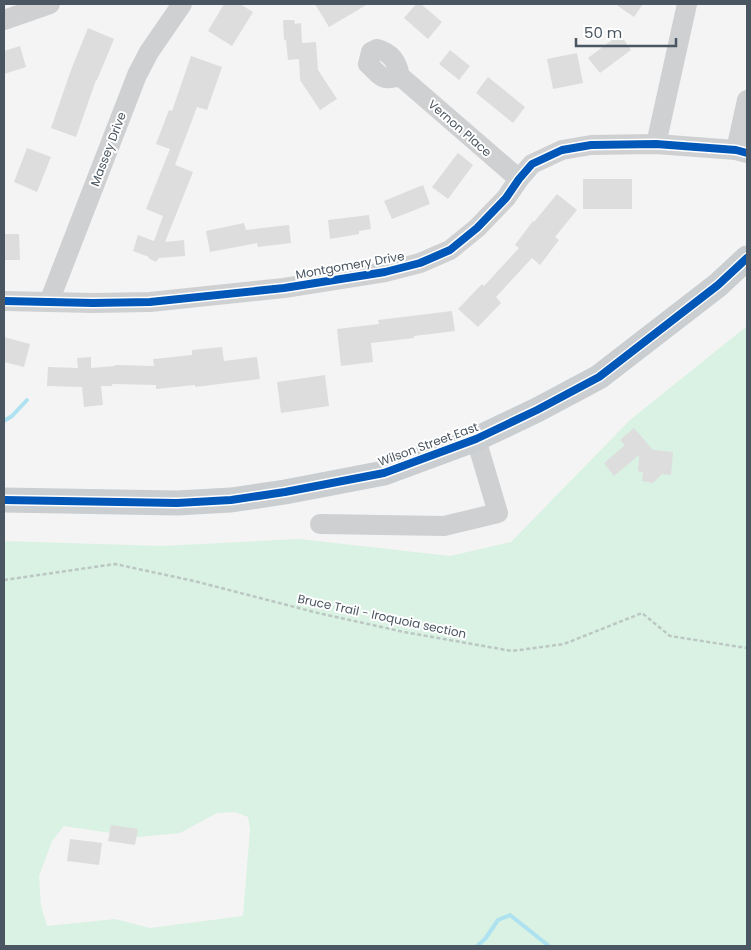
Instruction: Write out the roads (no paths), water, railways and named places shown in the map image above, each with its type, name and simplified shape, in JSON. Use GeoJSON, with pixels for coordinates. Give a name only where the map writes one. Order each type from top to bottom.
{"type":"FeatureCollection","features":[{"type":"Feature","properties":{"kind":"main road","name":"Wilson Street East"},"geometry":{"type":"LineString","coordinates":[[4,500],[177,503],[231,500],[285,492],[384,473],[476,439],[537,410],[599,377],[718,285],[747,258]]}},
{"type":"Feature","properties":{"kind":"street"},"geometry":{"type":"LineString","coordinates":[[4,20],[50,4]]}},
{"type":"Feature","properties":{"kind":"street","name":"Massey Drive"},"geometry":{"type":"LineString","coordinates":[[49,302],[137,75],[149,52],[182,4]]}},
{"type":"Feature","properties":{"kind":"street"},"geometry":{"type":"LineString","coordinates":[[656,144],[688,4]]}},
{"type":"Feature","properties":{"kind":"street","name":"Vernon Place"},"geometry":{"type":"LineString","coordinates":[[400,76],[519,179]]}},
{"type":"Feature","properties":{"kind":"street"},"geometry":{"type":"LineString","coordinates":[[741,151],[747,100]]}},
{"type":"Feature","properties":{"kind":"street","name":"Montgomery Drive"},"geometry":{"type":"LineString","coordinates":[[4,301],[150,302],[264,290],[385,272],[420,263],[450,250],[477,228],[506,198],[532,164],[562,150],[591,145],[656,144],[741,151]]}},
{"type":"Feature","properties":{"kind":"street"},"geometry":{"type":"LineString","coordinates":[[320,524],[444,526],[498,514],[476,439]]}},
{"type":"Feature","properties":{"kind":"waterway"},"geometry":{"type":"LineString","coordinates":[[4,421],[12,416],[27,400]]}},
{"type":"Feature","properties":{"kind":"waterway"},"geometry":{"type":"LineString","coordinates":[[477,946],[485,939],[498,920],[510,915],[549,946]]}}]}
